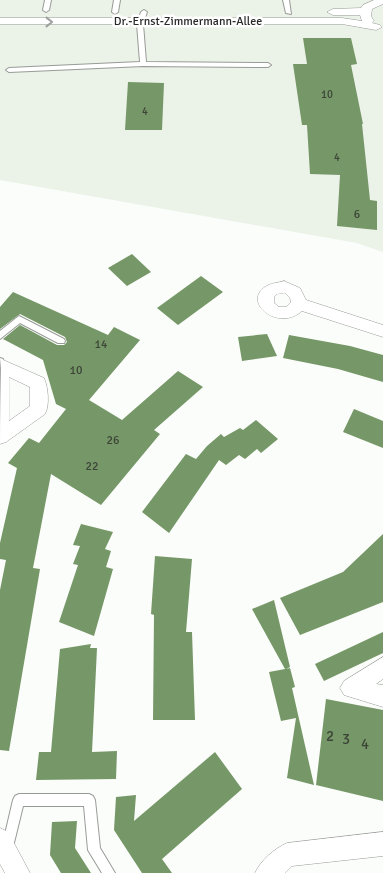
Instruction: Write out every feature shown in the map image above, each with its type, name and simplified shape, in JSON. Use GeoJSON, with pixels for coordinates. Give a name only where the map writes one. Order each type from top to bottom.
{"type":"FeatureCollection","features":[{"type":"Feature","properties":{"kind":"street"},"geometry":{"type":"LineString","coordinates":[[379,28],[365,16],[365,10],[372,3],[383,0]]}},
{"type":"Feature","properties":{"kind":"street","name":"Dr.-Ernst-Zimmermann-Allee"},"geometry":{"type":"LineString","coordinates":[[1,19],[47,5],[116,6],[142,17],[342,21],[379,28]]}},
{"type":"Feature","properties":{"kind":"street","name":"Dr.-Ernst-Zimmermann-Allee"},"geometry":{"type":"LineString","coordinates":[[1,19],[365,10]]}},
{"type":"Feature","properties":{"kind":"street"},"geometry":{"type":"LineString","coordinates":[[299,304],[383,331]]}},
{"type":"Feature","properties":{"kind":"street"},"geometry":{"type":"LineString","coordinates":[[0,364],[38,383],[39,409],[0,437],[0,364]]}},
{"type":"Feature","properties":{"kind":"street"},"geometry":{"type":"LineString","coordinates":[[383,667],[350,688],[383,696]]}},
{"type":"Feature","properties":{"kind":"street"},"geometry":{"type":"LineString","coordinates":[[267,873],[286,855],[383,844]]}},
{"type":"Feature","properties":{"kind":"street"},"geometry":{"type":"LineString","coordinates":[[4,846],[18,873]]}},
{"type":"Feature","properties":{"kind":"lane"},"geometry":{"type":"LineString","coordinates":[[286,0],[289,13]]}},
{"type":"Feature","properties":{"kind":"lane"},"geometry":{"type":"LineString","coordinates":[[142,17],[143,64]]}},
{"type":"Feature","properties":{"kind":"lane"},"geometry":{"type":"LineString","coordinates":[[9,70],[143,64],[268,66]]}},
{"type":"Feature","properties":{"kind":"lane"},"geometry":{"type":"LineString","coordinates":[[0,336],[20,319],[61,341]]}},
{"type":"Feature","properties":{"kind":"lane"},"geometry":{"type":"LineString","coordinates":[[4,846],[19,800],[90,800],[94,850],[109,873]]}},
{"type":"Feature","properties":{"kind":"shaded area"},"geometry":{"type":"Polygon","coordinates":[[[0,0],[383,0],[383,252],[357,243],[0,180],[0,0]]]}},
{"type":"Feature","properties":{"kind":"building"},"geometry":{"type":"Polygon","coordinates":[[[303,38],[351,38],[357,64],[351,65],[363,124],[370,200],[377,201],[377,230],[337,226],[340,175],[310,174],[307,125],[302,125],[293,64],[307,64],[303,38]]]}},
{"type":"Feature","properties":{"kind":"building"},"geometry":{"type":"Polygon","coordinates":[[[128,82],[164,83],[162,130],[125,130],[128,82]]]}},
{"type":"Feature","properties":{"kind":"building"},"geometry":{"type":"Polygon","coordinates":[[[132,254],[151,272],[127,286],[108,268],[132,254]]]}},
{"type":"Feature","properties":{"kind":"building"},"geometry":{"type":"Polygon","coordinates":[[[201,276],[223,292],[178,325],[157,308],[201,276]]]}},
{"type":"Feature","properties":{"kind":"building"},"geometry":{"type":"Polygon","coordinates":[[[13,292],[108,335],[114,327],[140,340],[89,400],[122,420],[178,371],[203,387],[154,430],[160,434],[101,505],[51,474],[33,568],[40,569],[9,751],[0,750],[0,590],[6,560],[0,559],[0,543],[17,468],[8,463],[29,438],[39,443],[66,409],[56,404],[43,360],[3,339],[20,325],[57,345],[64,345],[67,342],[65,337],[20,314],[0,329],[0,307],[13,292]]]}},
{"type":"Feature","properties":{"kind":"building"},"geometry":{"type":"Polygon","coordinates":[[[267,334],[277,356],[242,361],[238,337],[267,334]]]}},
{"type":"Feature","properties":{"kind":"building"},"geometry":{"type":"Polygon","coordinates":[[[289,335],[350,346],[383,355],[383,382],[338,369],[283,358],[289,335]]]}},
{"type":"Feature","properties":{"kind":"building"},"geometry":{"type":"Polygon","coordinates":[[[354,409],[383,421],[383,448],[343,432],[354,409]]]}},
{"type":"Feature","properties":{"kind":"building"},"geometry":{"type":"Polygon","coordinates":[[[256,420],[278,439],[261,453],[257,449],[245,459],[239,455],[226,465],[219,460],[169,533],[142,512],[186,454],[196,459],[221,434],[224,437],[240,428],[243,430],[256,420]]]}},
{"type":"Feature","properties":{"kind":"building"},"geometry":{"type":"Polygon","coordinates":[[[81,524],[113,532],[105,549],[111,551],[106,567],[113,569],[94,636],[59,622],[78,565],[73,564],[80,546],[73,545],[81,524]]]}},
{"type":"Feature","properties":{"kind":"building"},"geometry":{"type":"Polygon","coordinates":[[[383,534],[383,602],[300,635],[280,598],[343,572],[383,534]]]}},
{"type":"Feature","properties":{"kind":"building"},"geometry":{"type":"Polygon","coordinates":[[[155,556],[192,559],[186,632],[192,632],[195,720],[153,720],[154,615],[151,614],[155,556]]]}},
{"type":"Feature","properties":{"kind":"building"},"geometry":{"type":"Polygon","coordinates":[[[274,600],[290,667],[286,669],[290,668],[295,687],[292,688],[314,785],[287,778],[296,718],[281,721],[269,672],[285,669],[252,609],[274,600]]]}},
{"type":"Feature","properties":{"kind":"building"},"geometry":{"type":"Polygon","coordinates":[[[383,632],[383,653],[324,681],[315,664],[383,632]]]}},
{"type":"Feature","properties":{"kind":"building"},"geometry":{"type":"Polygon","coordinates":[[[91,644],[90,648],[97,648],[92,752],[117,751],[116,779],[36,780],[39,752],[51,752],[60,649],[91,644]]]}},
{"type":"Feature","properties":{"kind":"building"},"geometry":{"type":"Polygon","coordinates":[[[326,699],[383,710],[383,801],[316,785],[326,699]]]}},
{"type":"Feature","properties":{"kind":"building"},"geometry":{"type":"Polygon","coordinates":[[[215,752],[242,789],[162,859],[172,873],[142,873],[114,830],[116,797],[136,795],[134,821],[215,752]]]}},
{"type":"Feature","properties":{"kind":"building"},"geometry":{"type":"Polygon","coordinates":[[[77,821],[75,848],[91,873],[61,873],[50,855],[52,822],[77,821]]]}}]}
